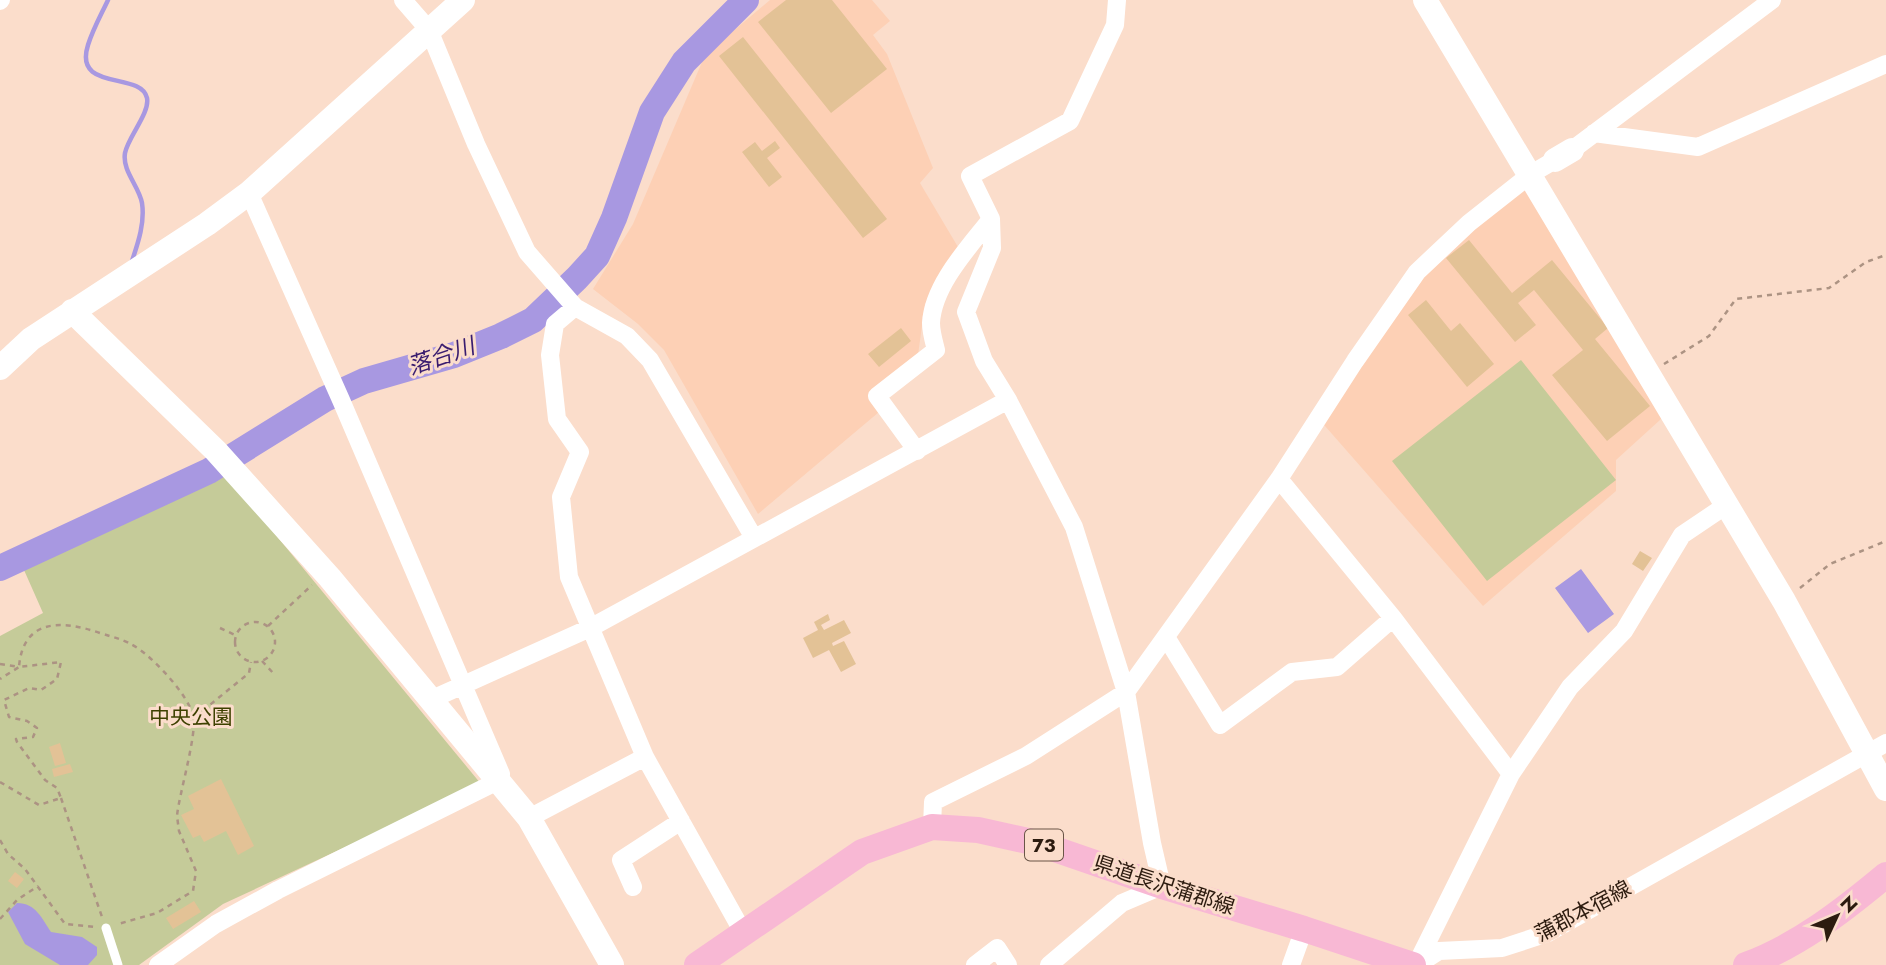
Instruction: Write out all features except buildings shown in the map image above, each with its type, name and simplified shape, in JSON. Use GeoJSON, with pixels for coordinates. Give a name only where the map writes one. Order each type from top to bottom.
{"type":"FeatureCollection","features":[{"type":"Feature","properties":{"kind":"main road","name":"県道長沢蒲郡線"},"geometry":{"type":"LineString","coordinates":[[697,965],[862,852],[932,827],[978,830],[1037,843],[1162,886],[1416,965]]}},
{"type":"Feature","properties":{"kind":"main road"},"geometry":{"type":"LineString","coordinates":[[1746,965],[1797,940],[1832,918],[1886,875]]}},
{"type":"Feature","properties":{"kind":"street"},"geometry":{"type":"LineString","coordinates":[[403,0],[429,30],[476,144],[527,252],[574,306],[627,337],[650,360],[754,538]]}},
{"type":"Feature","properties":{"kind":"street"},"geometry":{"type":"LineString","coordinates":[[0,368],[31,340],[72,311],[207,224],[248,193],[463,0]]}},
{"type":"Feature","properties":{"kind":"street"},"geometry":{"type":"LineString","coordinates":[[1049,965],[1122,903],[1162,886],[1126,692],[1074,527],[1008,400],[984,361],[966,312],[992,248],[991,219],[971,176],[1070,121],[1115,25],[1117,0]]}},
{"type":"Feature","properties":{"kind":"street"},"geometry":{"type":"LineString","coordinates":[[1425,0],[1650,374],[1725,506],[1876,749],[1886,789]]}},
{"type":"Feature","properties":{"kind":"street"},"geometry":{"type":"LineString","coordinates":[[932,827],[933,802],[1026,756],[1126,692],[1279,479],[1355,361],[1417,272],[1469,223],[1531,174],[1594,133],[1772,0]]}},
{"type":"Feature","properties":{"kind":"street"},"geometry":{"type":"LineString","coordinates":[[1594,133],[1698,147],[1886,64]]}},
{"type":"Feature","properties":{"kind":"street"},"geometry":{"type":"LineString","coordinates":[[248,193],[341,400],[504,788]]}},
{"type":"Feature","properties":{"kind":"street"},"geometry":{"type":"LineString","coordinates":[[918,451],[877,396],[936,350],[931,326],[934,305],[961,256],[991,219]]}},
{"type":"Feature","properties":{"kind":"street"},"geometry":{"type":"LineString","coordinates":[[574,306],[555,324],[550,355],[557,419],[580,452],[561,497],[569,577],[645,757],[744,934]]}},
{"type":"Feature","properties":{"kind":"street"},"geometry":{"type":"LineString","coordinates":[[72,311],[216,451],[330,578],[504,788],[528,818],[612,965]]}},
{"type":"Feature","properties":{"kind":"street"},"geometry":{"type":"LineString","coordinates":[[430,700],[590,628],[1008,400]]}},
{"type":"Feature","properties":{"kind":"street"},"geometry":{"type":"LineString","coordinates":[[1279,479],[1393,618],[1511,774]]}},
{"type":"Feature","properties":{"kind":"street"},"geometry":{"type":"LineString","coordinates":[[1416,965],[1511,774],[1570,687],[1624,631],[1682,535],[1725,506]]}},
{"type":"Feature","properties":{"kind":"street"},"geometry":{"type":"LineString","coordinates":[[1166,636],[1220,725],[1292,672],[1337,667],[1393,618]]}},
{"type":"Feature","properties":{"kind":"street","name":"蒲郡本宿線"},"geometry":{"type":"LineString","coordinates":[[1416,965],[1439,951],[1502,948],[1548,933],[1876,749]]}},
{"type":"Feature","properties":{"kind":"street"},"geometry":{"type":"LineString","coordinates":[[528,818],[645,757]]}},
{"type":"Feature","properties":{"kind":"street"},"geometry":{"type":"LineString","coordinates":[[158,965],[216,924],[278,890],[504,788]]}},
{"type":"Feature","properties":{"kind":"street"},"geometry":{"type":"LineString","coordinates":[[633,887],[621,860],[681,821]]}},
{"type":"Feature","properties":{"kind":"street"},"geometry":{"type":"LineString","coordinates":[[1291,965],[1304,929]]}},
{"type":"Feature","properties":{"kind":"street"},"geometry":{"type":"LineString","coordinates":[[975,965],[997,948],[1008,965]]}},
{"type":"Feature","properties":{"kind":"lane"},"geometry":{"type":"LineString","coordinates":[[106,928],[118,965]]}},
{"type":"Feature","properties":{"kind":"path"},"geometry":{"type":"LineString","coordinates":[[1650,374],[1709,337],[1737,299],[1829,288],[1866,262],[1886,255]]}},
{"type":"Feature","properties":{"kind":"path"},"geometry":{"type":"LineString","coordinates":[[1784,601],[1830,564],[1886,541]]}},
{"type":"Feature","properties":{"kind":"path"},"geometry":{"type":"LineString","coordinates":[[268,626],[316,582],[330,578]]}},
{"type":"Feature","properties":{"kind":"path"},"geometry":{"type":"LineString","coordinates":[[259,621],[268,626],[274,635],[275,645],[271,655],[262,661],[251,662],[241,657],[235,647],[235,635],[240,627],[259,621]]}},
{"type":"Feature","properties":{"kind":"path"},"geometry":{"type":"LineString","coordinates":[[0,840],[8,854],[38,886],[65,924],[106,928],[157,913],[193,891],[195,871],[179,831],[177,816],[194,718],[184,696],[140,650],[116,636],[81,626],[56,624],[39,629],[21,648],[19,667]]}},
{"type":"Feature","properties":{"kind":"path"},"geometry":{"type":"LineString","coordinates":[[220,628],[235,635]]}},
{"type":"Feature","properties":{"kind":"path"},"geometry":{"type":"LineString","coordinates":[[262,661],[275,675]]}},
{"type":"Feature","properties":{"kind":"path"},"geometry":{"type":"LineString","coordinates":[[0,664],[19,667],[61,662],[57,679],[41,690],[29,688],[4,700],[9,718],[27,721],[37,728],[33,737],[16,739],[17,742],[45,780],[57,788],[100,911]]}},
{"type":"Feature","properties":{"kind":"path"},"geometry":{"type":"LineString","coordinates":[[194,718],[249,673],[251,662]]}},
{"type":"Feature","properties":{"kind":"path"},"geometry":{"type":"LineString","coordinates":[[0,678],[19,667]]}},
{"type":"Feature","properties":{"kind":"path"},"geometry":{"type":"LineString","coordinates":[[0,782],[39,805],[61,798]]}},
{"type":"Feature","properties":{"kind":"path"},"geometry":{"type":"LineString","coordinates":[[0,919],[17,900],[38,886]]}},
{"type":"Feature","properties":{"kind":"shaded area"},"geometry":{"type":"Polygon","coordinates":[[[770,0],[872,0],[890,21],[873,35],[887,54],[933,168],[920,183],[958,247],[925,304],[918,355],[868,395],[879,412],[758,514],[664,350],[638,324],[593,289],[633,224],[705,55],[770,0]]]}},
{"type":"Feature","properties":{"kind":"shaded area"},"geometry":{"type":"Polygon","coordinates":[[[1531,174],[1669,407],[1660,420],[1616,460],[1616,491],[1483,606],[1318,418],[1417,272],[1531,174]]]}},
{"type":"Feature","properties":{"kind":"shaded area"},"geometry":{"type":"Polygon","coordinates":[[[1581,569],[1614,614],[1588,633],[1555,588],[1581,569]]]}},
{"type":"Feature","properties":{"kind":"shaded area"},"geometry":{"type":"Polygon","coordinates":[[[17,903],[34,909],[51,932],[82,937],[97,947],[97,955],[88,965],[60,965],[25,944],[8,912],[17,903]]]}},
{"type":"Feature","properties":{"kind":"green space"},"geometry":{"type":"Polygon","coordinates":[[[1521,360],[1616,480],[1487,581],[1392,461],[1521,360]]]}},
{"type":"Feature","properties":{"kind":"green space","name":"中央公園"},"geometry":{"type":"Polygon","coordinates":[[[223,471],[481,784],[223,904],[139,965],[0,965],[0,636],[43,613],[24,570],[32,555],[176,486],[223,471]]]}},
{"type":"Feature","properties":{"kind":"waterway"},"geometry":{"type":"LineString","coordinates":[[108,0],[90,39],[86,60],[90,69],[98,75],[133,85],[142,90],[147,98],[145,111],[125,153],[126,166],[143,210],[132,261]]}},
{"type":"Feature","properties":{"kind":"waterway","name":"落合川"},"geometry":{"type":"LineString","coordinates":[[0,568],[209,471],[325,399],[364,381],[454,355],[533,320],[597,256],[614,218],[652,112],[684,62],[746,0]]}}]}
